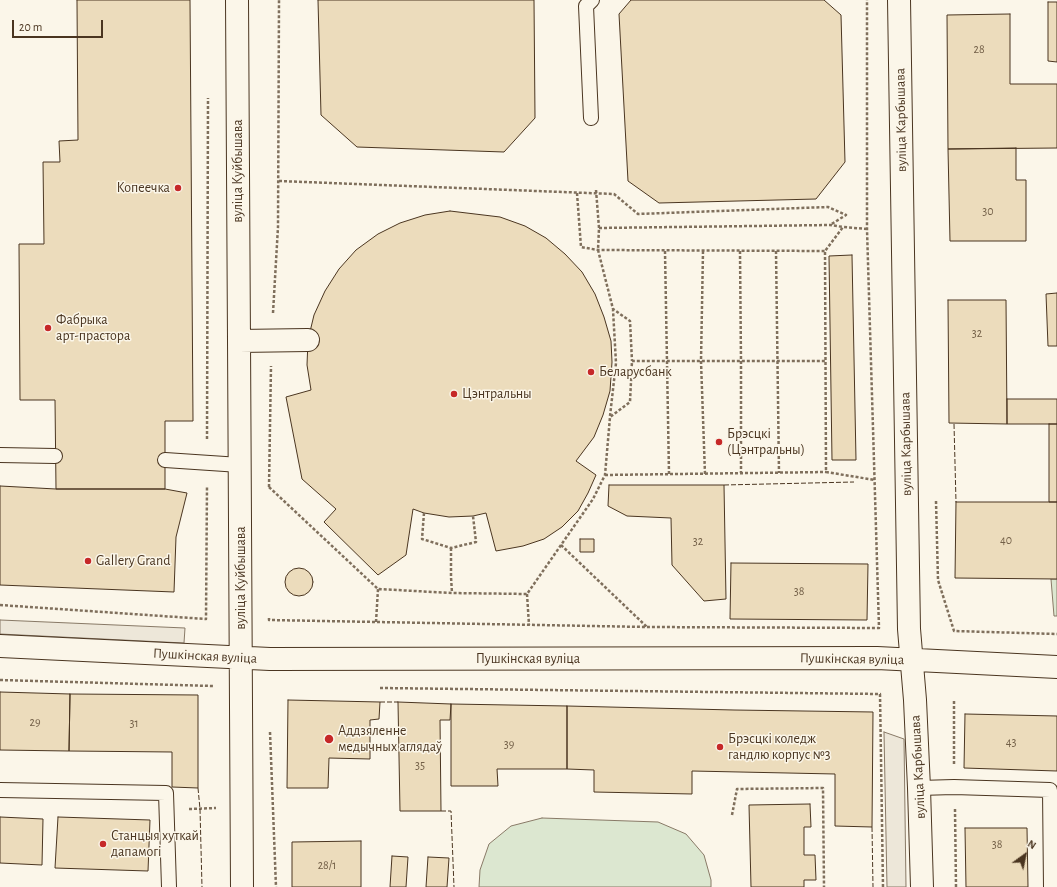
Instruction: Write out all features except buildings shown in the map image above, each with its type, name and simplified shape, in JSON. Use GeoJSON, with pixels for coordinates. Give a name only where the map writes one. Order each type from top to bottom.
{"type":"FeatureCollection","features":[{"type":"Feature","properties":{"kind":"street","name":"вуліца Куйбышава"},"geometry":{"type":"LineString","coordinates":[[237,0],[242,887]]}},
{"type":"Feature","properties":{"kind":"street","name":"вуліца Карбышава"},"geometry":{"type":"LineString","coordinates":[[899,0],[909,629],[919,788],[922,887]]}},
{"type":"Feature","properties":{"kind":"street"},"geometry":{"type":"LineString","coordinates":[[239,341],[308,340]]}},
{"type":"Feature","properties":{"kind":"street","name":"Пушкінская вуліца"},"geometry":{"type":"LineString","coordinates":[[0,646],[270,659],[877,658],[1057,666]]}},
{"type":"Feature","properties":{"kind":"lane"},"geometry":{"type":"LineString","coordinates":[[591,118],[586,6],[592,0]]}},
{"type":"Feature","properties":{"kind":"lane"},"geometry":{"type":"LineString","coordinates":[[0,455],[55,456]]}},
{"type":"Feature","properties":{"kind":"lane"},"geometry":{"type":"LineString","coordinates":[[165,460],[240,465]]}},
{"type":"Feature","properties":{"kind":"lane"},"geometry":{"type":"LineString","coordinates":[[919,788],[954,787],[1054,790],[1051,887]]}},
{"type":"Feature","properties":{"kind":"lane"},"geometry":{"type":"LineString","coordinates":[[0,790],[166,793],[169,887]]}},
{"type":"Feature","properties":{"kind":"path"},"geometry":{"type":"LineString","coordinates":[[269,495],[272,341],[279,181],[279,0]]}},
{"type":"Feature","properties":{"kind":"path"},"geometry":{"type":"LineString","coordinates":[[269,612],[269,620],[647,627],[880,628],[867,228],[867,0]]}},
{"type":"Feature","properties":{"kind":"path"},"geometry":{"type":"LineString","coordinates":[[0,605],[206,619],[208,96]]}},
{"type":"Feature","properties":{"kind":"path"},"geometry":{"type":"LineString","coordinates":[[279,181],[614,194],[638,214],[828,207],[846,215],[830,225]]}},
{"type":"Feature","properties":{"kind":"path"},"geometry":{"type":"LineString","coordinates":[[529,625],[527,594],[593,499],[605,475],[614,362],[613,309],[598,250],[599,228],[596,190]]}},
{"type":"Feature","properties":{"kind":"path"},"geometry":{"type":"LineString","coordinates":[[578,193],[581,247],[598,250],[825,251]]}},
{"type":"Feature","properties":{"kind":"path"},"geometry":{"type":"LineString","coordinates":[[599,228],[830,225],[867,228]]}},
{"type":"Feature","properties":{"kind":"path"},"geometry":{"type":"LineString","coordinates":[[826,472],[825,251],[843,227]]}},
{"type":"Feature","properties":{"kind":"path"},"geometry":{"type":"LineString","coordinates":[[665,251],[669,474]]}},
{"type":"Feature","properties":{"kind":"path"},"geometry":{"type":"LineString","coordinates":[[702,251],[701,361],[705,474]]}},
{"type":"Feature","properties":{"kind":"path"},"geometry":{"type":"LineString","coordinates":[[740,251],[742,361],[741,473]]}},
{"type":"Feature","properties":{"kind":"path"},"geometry":{"type":"LineString","coordinates":[[776,251],[779,473]]}},
{"type":"Feature","properties":{"kind":"path"},"geometry":{"type":"LineString","coordinates":[[610,417],[630,402],[632,361],[630,321],[613,309]]}},
{"type":"Feature","properties":{"kind":"path"},"geometry":{"type":"LineString","coordinates":[[632,361],[826,360]]}},
{"type":"Feature","properties":{"kind":"path"},"geometry":{"type":"LineString","coordinates":[[605,475],[826,472],[875,480]]}},
{"type":"Feature","properties":{"kind":"path"},"geometry":{"type":"LineString","coordinates":[[269,487],[378,589],[527,594]]}},
{"type":"Feature","properties":{"kind":"path"},"geometry":{"type":"LineString","coordinates":[[936,501],[938,580],[954,631],[1057,634]]}},
{"type":"Feature","properties":{"kind":"path"},"geometry":{"type":"LineString","coordinates":[[424,513],[422,539],[451,548],[476,542],[473,516]]}},
{"type":"Feature","properties":{"kind":"path"},"geometry":{"type":"LineString","coordinates":[[561,545],[647,627]]}},
{"type":"Feature","properties":{"kind":"path"},"geometry":{"type":"LineString","coordinates":[[451,548],[452,592]]}},
{"type":"Feature","properties":{"kind":"path"},"geometry":{"type":"LineString","coordinates":[[376,622],[378,589]]}},
{"type":"Feature","properties":{"kind":"path"},"geometry":{"type":"LineString","coordinates":[[0,680],[216,686]]}},
{"type":"Feature","properties":{"kind":"path"},"geometry":{"type":"LineString","coordinates":[[380,688],[880,694],[883,887]]}},
{"type":"Feature","properties":{"kind":"path"},"geometry":{"type":"LineString","coordinates":[[270,726],[276,887]]}},
{"type":"Feature","properties":{"kind":"path"},"geometry":{"type":"LineString","coordinates":[[732,815],[736,789],[823,788],[824,887]]}},
{"type":"Feature","properties":{"kind":"path"},"geometry":{"type":"LineString","coordinates":[[167,809],[218,808]]}},
{"type":"Feature","properties":{"kind":"green space"},"geometry":{"type":"Polygon","coordinates":[[[1051,579],[1057,579],[1057,616],[1054,616],[1051,579]]]}},
{"type":"Feature","properties":{"kind":"green space"},"geometry":{"type":"Polygon","coordinates":[[[542,818],[658,822],[686,834],[704,855],[711,880],[711,887],[479,887],[480,870],[489,844],[511,826],[542,818]]]}},
{"type":"Feature","properties":{"kind":"shaded area"},"geometry":{"type":"Polygon","coordinates":[[[0,620],[185,628],[184,643],[0,634],[0,620]]]}},
{"type":"Feature","properties":{"kind":"shaded area"},"geometry":{"type":"Polygon","coordinates":[[[884,732],[904,739],[906,887],[887,887],[884,732]]]}},
{"type":"Feature","properties":{"kind":"fence"},"geometry":{"type":"LineString","coordinates":[[954,424],[956,502]]}},
{"type":"Feature","properties":{"kind":"fence"},"geometry":{"type":"LineString","coordinates":[[724,485],[854,482]]}},
{"type":"Feature","properties":{"kind":"fence"},"geometry":{"type":"LineString","coordinates":[[380,702],[398,702]]}},
{"type":"Feature","properties":{"kind":"fence"},"geometry":{"type":"LineString","coordinates":[[198,788],[202,887]]}},
{"type":"Feature","properties":{"kind":"fence"},"geometry":{"type":"LineString","coordinates":[[441,811],[451,811],[454,887]]}},
{"type":"Feature","properties":{"kind":"fence"},"geometry":{"type":"LineString","coordinates":[[872,827],[873,887]]}},
{"type":"Feature","properties":{"kind":"place","name":"Копеечка"},"geometry":{"type":"Point","coordinates":[178,188]}},
{"type":"Feature","properties":{"kind":"place","name":"Фабрыка арт-прастора"},"geometry":{"type":"Point","coordinates":[48,328]}},
{"type":"Feature","properties":{"kind":"place","name":"Беларусбанк"},"geometry":{"type":"Point","coordinates":[591,372]}},
{"type":"Feature","properties":{"kind":"place","name":"Цэнтральны"},"geometry":{"type":"Point","coordinates":[454,394]}},
{"type":"Feature","properties":{"kind":"place","name":"Брэсцкі (Цэнтральны)"},"geometry":{"type":"Point","coordinates":[719,442]}},
{"type":"Feature","properties":{"kind":"place","name":"Gallery Grand"},"geometry":{"type":"Point","coordinates":[88,561]}},
{"type":"Feature","properties":{"kind":"place","name":"Аддзяленне медычных аглядаў"},"geometry":{"type":"Point","coordinates":[329,739]}},
{"type":"Feature","properties":{"kind":"place","name":"Брэсцкі коледж гандлю корпус №3"},"geometry":{"type":"Point","coordinates":[720,747]}},
{"type":"Feature","properties":{"kind":"place","name":"Станцыя хуткай дапамогі"},"geometry":{"type":"Point","coordinates":[103,844]}}]}
